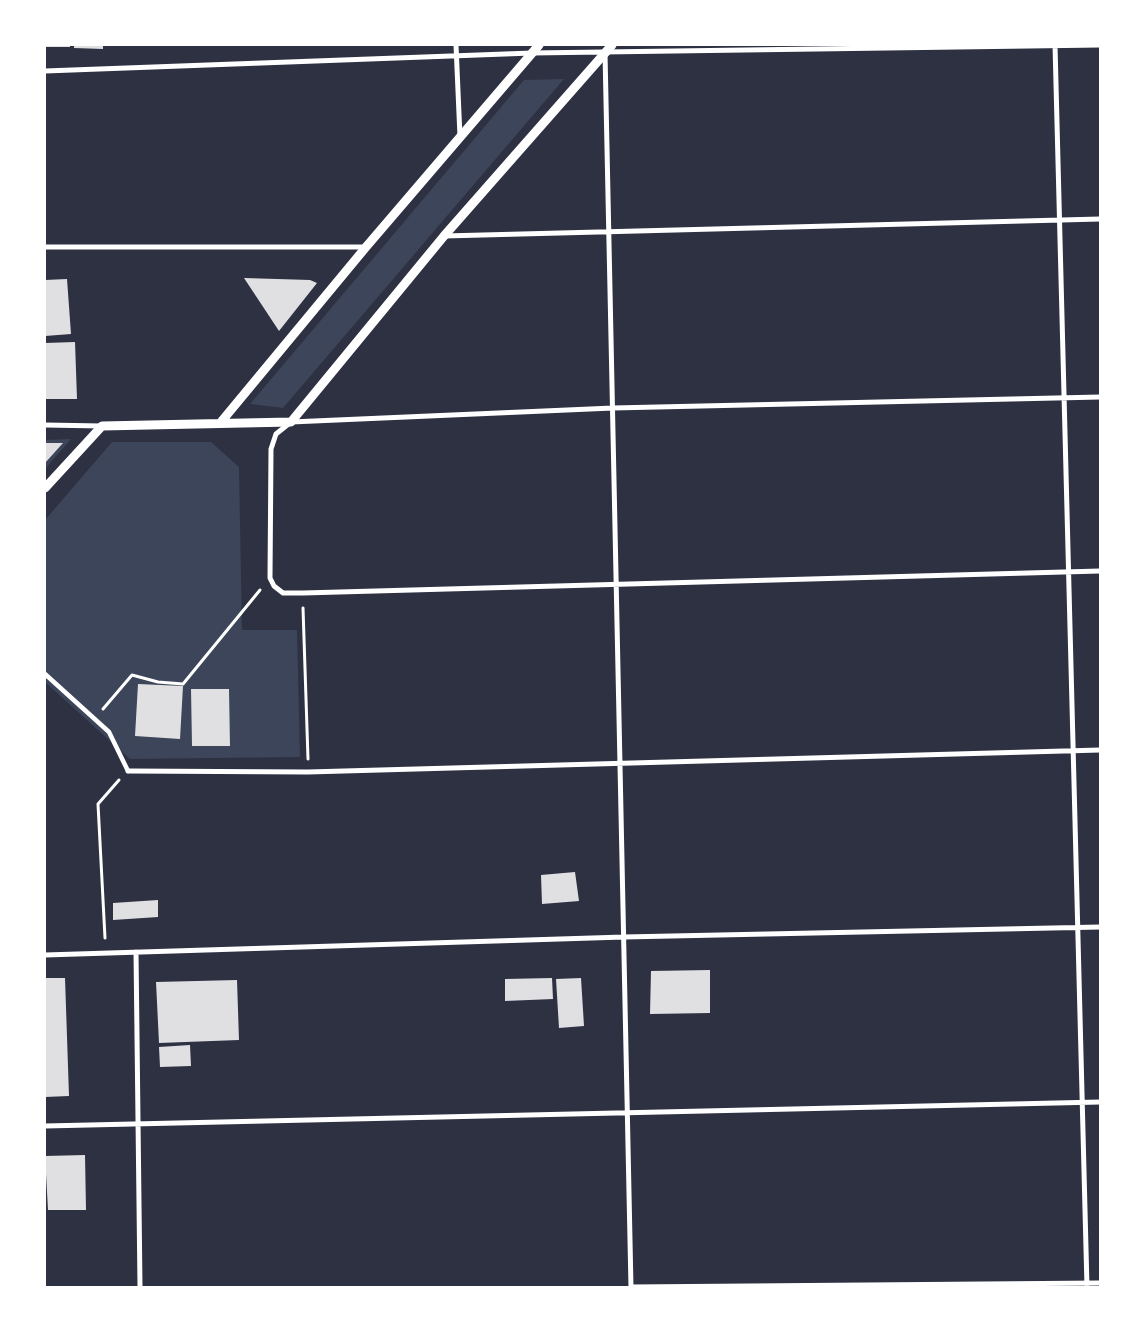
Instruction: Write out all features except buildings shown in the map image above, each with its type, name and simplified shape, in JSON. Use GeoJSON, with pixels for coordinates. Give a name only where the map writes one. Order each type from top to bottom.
{"type":"FeatureCollection","features":[{"type":"Feature","properties":{"kind":"street"},"geometry":{"type":"LineString","coordinates":[[456,45],[460,139]]}},
{"type":"Feature","properties":{"kind":"street"},"geometry":{"type":"LineString","coordinates":[[221,422],[366,247],[539,45]]}},
{"type":"Feature","properties":{"kind":"street"},"geometry":{"type":"LineString","coordinates":[[612,45],[444,236],[291,422],[276,434],[271,448],[270,578],[274,586],[282,593],[303,593],[1100,571]]}},
{"type":"Feature","properties":{"kind":"street"},"geometry":{"type":"LineString","coordinates":[[45,71],[532,52],[605,53],[1100,45]]}},
{"type":"Feature","properties":{"kind":"street"},"geometry":{"type":"LineString","coordinates":[[1055,46],[1087,1285]]}},
{"type":"Feature","properties":{"kind":"street"},"geometry":{"type":"LineString","coordinates":[[605,53],[631,1287],[1087,1285],[1100,1283]]}},
{"type":"Feature","properties":{"kind":"street"},"geometry":{"type":"LineString","coordinates":[[444,236],[609,230],[1100,219]]}},
{"type":"Feature","properties":{"kind":"street"},"geometry":{"type":"LineString","coordinates":[[45,247],[366,247]]}},
{"type":"Feature","properties":{"kind":"street"},"geometry":{"type":"LineString","coordinates":[[45,425],[102,426],[291,422],[613,408],[1100,397]]}},
{"type":"Feature","properties":{"kind":"street"},"geometry":{"type":"LineString","coordinates":[[45,488],[102,426]]}},
{"type":"Feature","properties":{"kind":"street"},"geometry":{"type":"LineString","coordinates":[[45,674],[109,732],[128,770],[308,772],[1100,750]]}},
{"type":"Feature","properties":{"kind":"street"},"geometry":{"type":"LineString","coordinates":[[45,955],[624,937],[1100,927]]}},
{"type":"Feature","properties":{"kind":"street"},"geometry":{"type":"LineString","coordinates":[[136,952],[140,1287]]}},
{"type":"Feature","properties":{"kind":"street"},"geometry":{"type":"LineString","coordinates":[[45,1126],[1100,1102]]}},
{"type":"Feature","properties":{"kind":"path"},"geometry":{"type":"LineString","coordinates":[[94,720],[132,675],[158,682],[184,684],[270,578]]}},
{"type":"Feature","properties":{"kind":"path"},"geometry":{"type":"LineString","coordinates":[[303,593],[308,772]]}},
{"type":"Feature","properties":{"kind":"path"},"geometry":{"type":"LineString","coordinates":[[106,952],[98,804],[128,770]]}},
{"type":"Feature","properties":{"kind":"shaded area"},"geometry":{"type":"Polygon","coordinates":[[[564,79],[283,408],[250,404],[524,80],[564,79]]]}},
{"type":"Feature","properties":{"kind":"shaded area"},"geometry":{"type":"Polygon","coordinates":[[[71,439],[45,469],[45,440],[71,439]]]}},
{"type":"Feature","properties":{"kind":"shaded area"},"geometry":{"type":"Polygon","coordinates":[[[112,442],[211,442],[239,467],[242,630],[297,630],[300,757],[130,759],[45,682],[45,520],[112,442]]]}}]}
